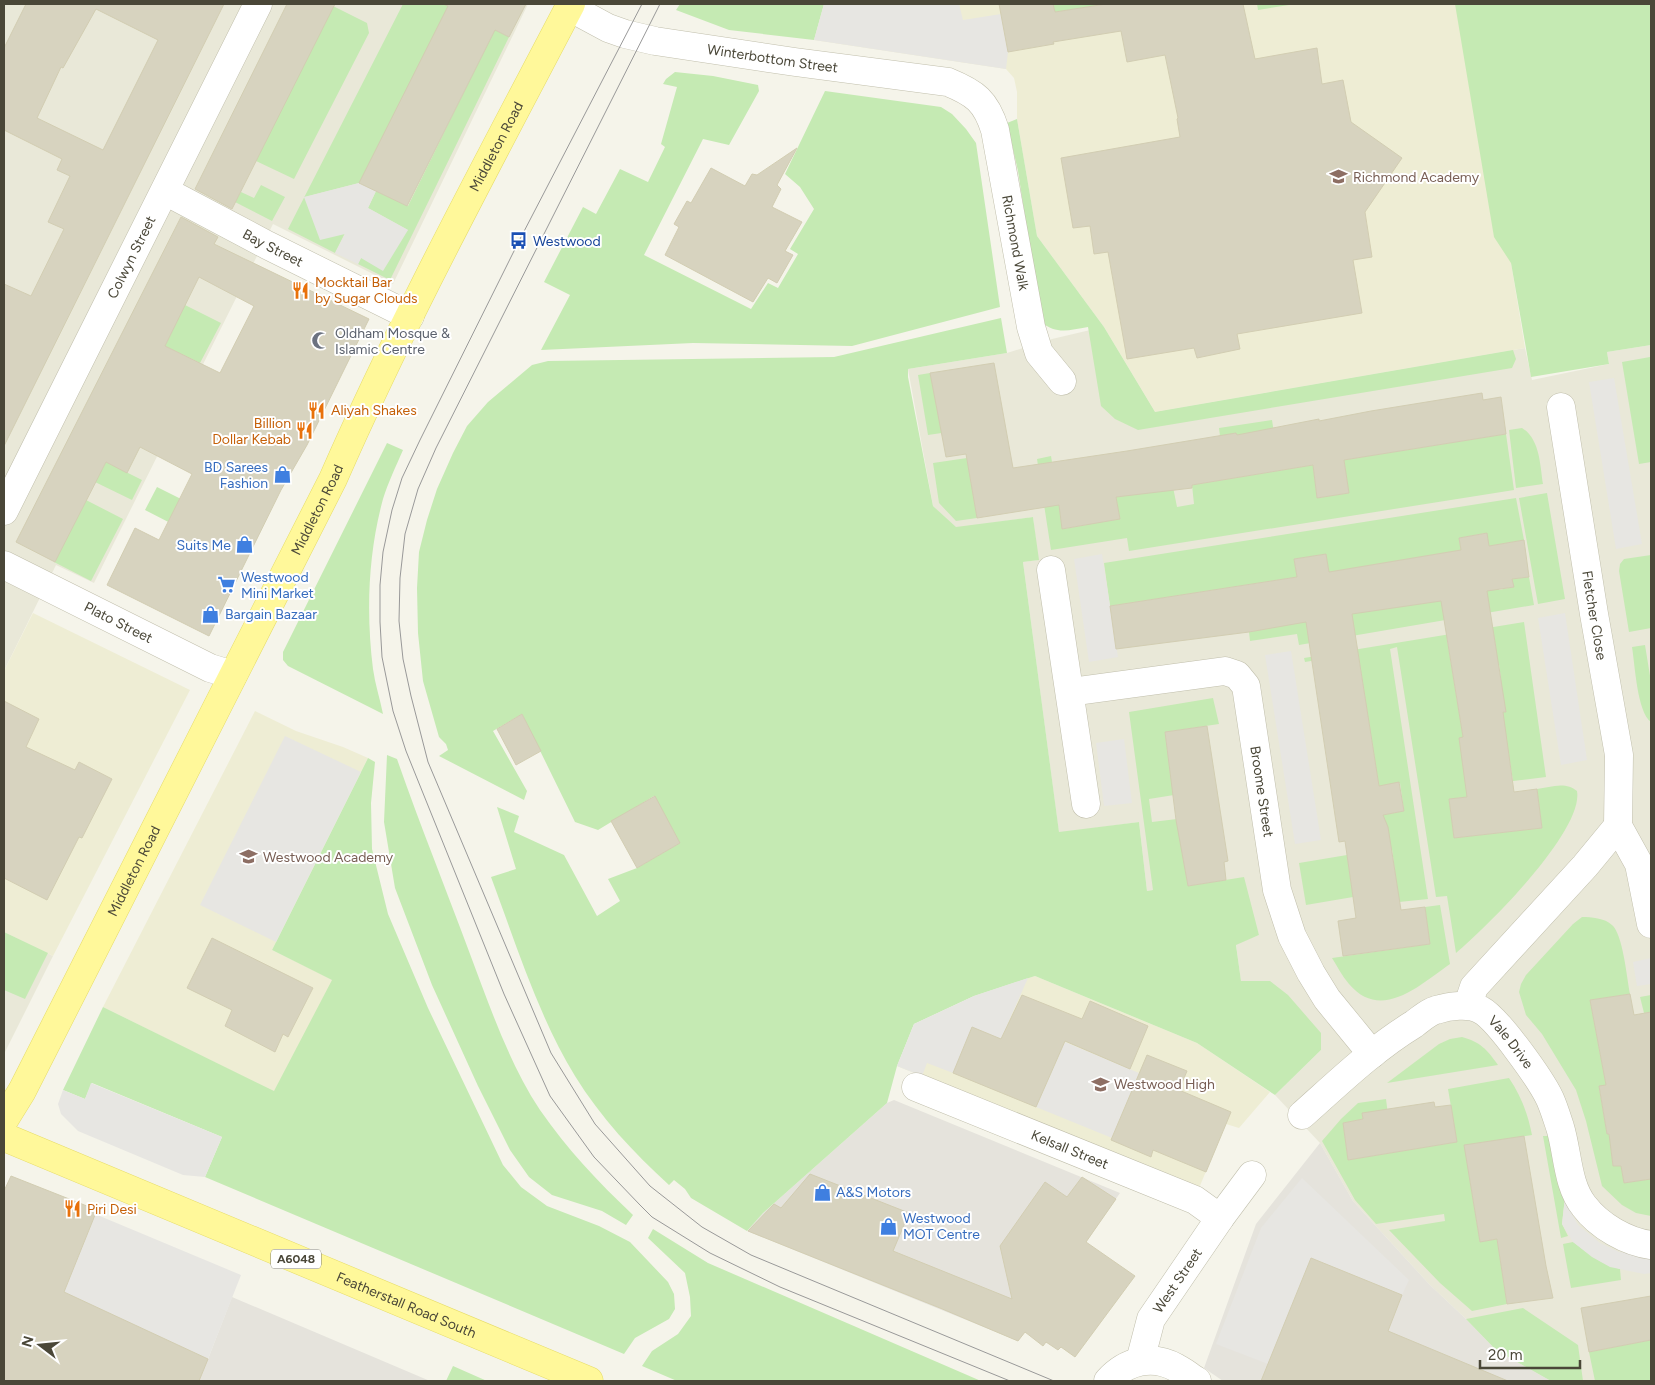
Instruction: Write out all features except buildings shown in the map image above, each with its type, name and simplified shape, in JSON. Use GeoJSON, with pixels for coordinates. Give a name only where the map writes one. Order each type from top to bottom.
{"type":"FeatureCollection","features":[{"type":"Feature","properties":{"kind":"main road","name":"Middleton Road"},"geometry":{"type":"LineString","coordinates":[[4,1120],[22,1091],[234,675],[333,479],[366,405],[410,316],[570,5]]}},
{"type":"Feature","properties":{"kind":"main road","name":"Featherstall Road South"},"geometry":{"type":"LineString","coordinates":[[4,1137],[589,1381]]}},
{"type":"Feature","properties":{"kind":"street","name":"Colwyn Street"},"geometry":{"type":"LineString","coordinates":[[4,511],[258,4]]}},
{"type":"Feature","properties":{"kind":"street","name":"Winterbottom Street"},"geometry":{"type":"LineString","coordinates":[[570,5],[608,28],[655,41],[948,82],[969,90],[979,100]]}},
{"type":"Feature","properties":{"kind":"street","name":"Richmond Walk"},"geometry":{"type":"LineString","coordinates":[[979,100],[990,113],[995,130],[1031,327],[1039,353],[1062,381]]}},
{"type":"Feature","properties":{"kind":"street","name":"Bay Street"},"geometry":{"type":"LineString","coordinates":[[165,191],[410,316]]}},
{"type":"Feature","properties":{"kind":"street","name":"Fletcher Close"},"geometry":{"type":"LineString","coordinates":[[1561,407],[1619,755],[1618,826],[1639,864],[1651,924]]}},
{"type":"Feature","properties":{"kind":"street","name":"Plato Street"},"geometry":{"type":"LineString","coordinates":[[4,566],[202,664],[234,675]]}},
{"type":"Feature","properties":{"kind":"street"},"geometry":{"type":"LineString","coordinates":[[1051,570],[1086,804]]}},
{"type":"Feature","properties":{"kind":"street","name":"Broome Street"},"geometry":{"type":"LineString","coordinates":[[1070,692],[1224,671],[1237,675],[1246,686],[1276,882],[1292,936],[1310,973],[1328,999],[1372,1054]]}},
{"type":"Feature","properties":{"kind":"street"},"geometry":{"type":"LineString","coordinates":[[1302,1115],[1372,1054],[1404,1030],[1435,1010],[1468,1005],[1474,987],[1585,866],[1618,826]]}},
{"type":"Feature","properties":{"kind":"street","name":"Vale Drive"},"geometry":{"type":"LineString","coordinates":[[1468,1005],[1481,1010],[1492,1019],[1529,1067],[1549,1098],[1561,1128],[1574,1190],[1584,1206],[1599,1221],[1631,1241],[1651,1245]]}},
{"type":"Feature","properties":{"kind":"street","name":"Kelsall Street"},"geometry":{"type":"LineString","coordinates":[[916,1087],[1196,1200],[1220,1218]]}},
{"type":"Feature","properties":{"kind":"street","name":"West Street"},"geometry":{"type":"LineString","coordinates":[[1140,1361],[1151,1319],[1220,1218],[1252,1175]]}},
{"type":"Feature","properties":{"kind":"street"},"geometry":{"type":"LineString","coordinates":[[1108,1381],[1123,1367],[1140,1361],[1157,1362],[1176,1367],[1197,1381]]}},
{"type":"Feature","properties":{"kind":"shaded area"},"geometry":{"type":"Polygon","coordinates":[[[4,4],[528,4],[393,284],[273,224],[94,583],[56,565],[4,671],[4,4]]]}},
{"type":"Feature","properties":{"kind":"shaded area","name":"Richmond Academy"},"geometry":{"type":"Polygon","coordinates":[[[824,4],[1651,4],[1511,263],[1525,348],[1155,412],[1104,327],[1037,236],[1017,119],[1017,92],[1014,78],[1006,69],[814,40],[824,4]]]}},
{"type":"Feature","properties":{"kind":"shaded area"},"geometry":{"type":"Polygon","coordinates":[[[824,4],[959,4],[963,20],[1001,14],[1008,52],[1006,69],[814,40],[824,4]]]}},
{"type":"Feature","properties":{"kind":"shaded area"},"geometry":{"type":"Polygon","coordinates":[[[359,183],[376,191],[368,208],[408,230],[383,271],[361,258],[358,264],[335,253],[345,234],[320,240],[304,197],[359,183]]]}},
{"type":"Feature","properties":{"kind":"shaded area"},"geometry":{"type":"Polygon","coordinates":[[[1103,327],[1155,412],[1525,348],[1532,380],[1609,364],[1607,352],[1651,345],[1651,1381],[1551,1381],[1496,1350],[1429,1284],[1353,1201],[1320,1143],[1275,1095],[1321,1050],[1241,982],[1236,944],[1259,935],[1254,921],[1226,880],[1147,891],[1139,822],[1059,833],[1023,562],[1038,560],[1033,517],[956,528],[933,506],[908,369],[1007,353],[1052,339],[1103,327]]]}},
{"type":"Feature","properties":{"kind":"shaded area"},"geometry":{"type":"Polygon","coordinates":[[[1614,378],[1642,544],[1616,549],[1589,382],[1614,378]]]}},
{"type":"Feature","properties":{"kind":"shaded area"},"geometry":{"type":"Polygon","coordinates":[[[1102,554],[1118,657],[1089,662],[1074,559],[1102,554]]]}},
{"type":"Feature","properties":{"kind":"shaded area"},"geometry":{"type":"Polygon","coordinates":[[[33,613],[190,690],[53,956],[4,932],[4,671],[33,613]]]}},
{"type":"Feature","properties":{"kind":"shaded area"},"geometry":{"type":"Polygon","coordinates":[[[1565,613],[1587,760],[1561,765],[1538,618],[1565,613]]]}},
{"type":"Feature","properties":{"kind":"shaded area"},"geometry":{"type":"Polygon","coordinates":[[[1291,651],[1321,840],[1295,844],[1265,655],[1291,651]]]}},
{"type":"Feature","properties":{"kind":"shaded area","name":"Westwood Academy"},"geometry":{"type":"Polygon","coordinates":[[[255,711],[296,731],[343,747],[368,758],[272,950],[333,980],[274,1092],[103,1007],[255,711]]]}},
{"type":"Feature","properties":{"kind":"shaded area"},"geometry":{"type":"Polygon","coordinates":[[[285,736],[361,772],[276,942],[200,905],[285,736]]]}},
{"type":"Feature","properties":{"kind":"shaded area"},"geometry":{"type":"Polygon","coordinates":[[[1124,739],[1132,803],[1104,806],[1096,743],[1124,739]]]}},
{"type":"Feature","properties":{"kind":"shaded area"},"geometry":{"type":"Polygon","coordinates":[[[4,932],[53,956],[4,1054],[4,932]]]}},
{"type":"Feature","properties":{"kind":"shaded area"},"geometry":{"type":"Polygon","coordinates":[[[1651,958],[1651,984],[1637,986],[1633,962],[1651,958]]]}},
{"type":"Feature","properties":{"kind":"shaded area","name":"Westwood High"},"geometry":{"type":"Polygon","coordinates":[[[1035,976],[1197,1043],[1270,1092],[1239,1128],[1226,1124],[1199,1188],[897,1066],[974,996],[1035,976]]]}},
{"type":"Feature","properties":{"kind":"shaded area"},"geometry":{"type":"Polygon","coordinates":[[[1028,978],[1001,1039],[972,1028],[953,1073],[927,1063],[922,1076],[897,1066],[914,1024],[974,996],[1028,978]]]}},
{"type":"Feature","properties":{"kind":"shaded area"},"geometry":{"type":"Polygon","coordinates":[[[1065,1042],[1139,1073],[1112,1138],[1036,1107],[1065,1042]]]}},
{"type":"Feature","properties":{"kind":"shaded area"},"geometry":{"type":"Polygon","coordinates":[[[91,1083],[222,1137],[205,1177],[183,1175],[78,1131],[61,1114],[58,1104],[63,1090],[85,1099],[91,1083]]]}},
{"type":"Feature","properties":{"kind":"shaded area"},"geometry":{"type":"Polygon","coordinates":[[[894,1100],[1120,1193],[1018,1341],[747,1231],[763,1213],[887,1103],[894,1100]]]}},
{"type":"Feature","properties":{"kind":"shaded area"},"geometry":{"type":"Polygon","coordinates":[[[1320,1143],[1353,1201],[1429,1284],[1496,1350],[1551,1381],[1223,1381],[1204,1368],[1256,1224],[1320,1143]]]}},
{"type":"Feature","properties":{"kind":"shaded area"},"geometry":{"type":"Polygon","coordinates":[[[1302,1178],[1409,1280],[1402,1295],[1312,1258],[1268,1364],[1216,1344],[1261,1228],[1302,1178]]]}},
{"type":"Feature","properties":{"kind":"shaded area"},"geometry":{"type":"Polygon","coordinates":[[[1565,1197],[1578,1225],[1600,1243],[1619,1252],[1651,1256],[1651,1273],[1644,1274],[1610,1267],[1592,1257],[1573,1242],[1562,1224],[1565,1197]]]}},
{"type":"Feature","properties":{"kind":"shaded area"},"geometry":{"type":"Polygon","coordinates":[[[95,1214],[241,1275],[208,1359],[64,1292],[95,1214]]]}},
{"type":"Feature","properties":{"kind":"shaded area"},"geometry":{"type":"Polygon","coordinates":[[[4,1264],[208,1359],[232,1297],[430,1381],[4,1381],[4,1264]]]}},
{"type":"Feature","properties":{"kind":"green space"},"geometry":{"type":"Polygon","coordinates":[[[403,4],[444,4],[509,37],[390,280],[358,264],[361,258],[408,230],[368,208],[376,191],[408,206],[492,35],[359,183],[305,197],[345,233],[335,253],[288,229],[403,4]]]}},
{"type":"Feature","properties":{"kind":"green space"},"geometry":{"type":"Polygon","coordinates":[[[680,4],[824,4],[814,40],[729,30],[676,10],[680,4]]]}},
{"type":"Feature","properties":{"kind":"green space"},"geometry":{"type":"Polygon","coordinates":[[[1053,4],[1106,4],[1055,12],[1053,4]]]}},
{"type":"Feature","properties":{"kind":"green space"},"geometry":{"type":"Polygon","coordinates":[[[1257,4],[1295,4],[1258,10],[1257,4]]]}},
{"type":"Feature","properties":{"kind":"green space"},"geometry":{"type":"Polygon","coordinates":[[[1455,4],[1651,4],[1651,345],[1607,352],[1609,364],[1531,377],[1511,263],[1494,237],[1455,4]]]}},
{"type":"Feature","properties":{"kind":"green space"},"geometry":{"type":"Polygon","coordinates":[[[333,6],[367,23],[369,33],[294,179],[256,161],[333,6]]]}},
{"type":"Feature","properties":{"kind":"green space"},"geometry":{"type":"Polygon","coordinates":[[[675,72],[713,76],[758,85],[759,91],[729,145],[703,139],[644,255],[751,309],[768,283],[778,288],[798,254],[790,249],[814,209],[800,187],[785,174],[825,91],[941,107],[952,114],[976,143],[1000,307],[852,346],[693,343],[541,350],[570,295],[544,282],[583,207],[596,214],[620,169],[648,182],[665,147],[661,144],[677,87],[663,84],[675,72]]]}},
{"type":"Feature","properties":{"kind":"green space"},"geometry":{"type":"Polygon","coordinates":[[[1017,119],[1037,236],[1104,327],[1155,412],[1513,350],[1516,359],[1512,368],[1138,430],[1115,419],[1101,406],[1088,327],[1058,330],[1052,329],[1041,322],[1018,171],[1007,123],[1017,119]]]}},
{"type":"Feature","properties":{"kind":"green space"},"geometry":{"type":"Polygon","coordinates":[[[261,185],[285,197],[272,221],[235,202],[241,192],[254,198],[261,185]]]}},
{"type":"Feature","properties":{"kind":"green space"},"geometry":{"type":"Polygon","coordinates":[[[185,305],[221,323],[200,363],[165,346],[185,305]]]}},
{"type":"Feature","properties":{"kind":"green space"},"geometry":{"type":"Polygon","coordinates":[[[1001,318],[1007,353],[908,369],[908,377],[933,506],[956,527],[1033,517],[1039,560],[1023,562],[1059,832],[1139,822],[1147,891],[1153,890],[1129,712],[1213,698],[1219,724],[1165,732],[1174,795],[1149,799],[1152,822],[1177,819],[1188,886],[1244,877],[1259,935],[1236,945],[1241,981],[1270,981],[1288,995],[1321,1033],[1321,1050],[1275,1095],[1197,1043],[1035,976],[974,996],[914,1024],[897,1066],[887,1103],[763,1213],[747,1231],[691,1198],[685,1189],[674,1180],[669,1185],[630,1147],[585,1091],[562,1053],[528,979],[491,877],[516,869],[497,807],[519,816],[514,832],[564,855],[597,916],[620,901],[608,879],[637,868],[680,843],[654,796],[598,830],[575,822],[522,714],[493,731],[527,791],[524,800],[439,756],[448,750],[446,744],[439,737],[423,681],[418,633],[417,588],[419,552],[427,520],[437,489],[467,426],[488,402],[532,365],[548,361],[834,357],[1001,318]]]}},
{"type":"Feature","properties":{"kind":"green space"},"geometry":{"type":"Polygon","coordinates":[[[1650,357],[1651,462],[1639,464],[1622,362],[1650,357]]]}},
{"type":"Feature","properties":{"kind":"green space"},"geometry":{"type":"Polygon","coordinates":[[[930,373],[962,430],[928,435],[918,375],[930,373]]]}},
{"type":"Feature","properties":{"kind":"green space"},"geometry":{"type":"Polygon","coordinates":[[[1272,420],[1274,433],[1238,439],[1236,433],[1220,436],[1219,428],[1272,420]]]}},
{"type":"Feature","properties":{"kind":"green space"},"geometry":{"type":"Polygon","coordinates":[[[1522,428],[1528,433],[1536,446],[1543,484],[1516,488],[1509,430],[1522,428]]]}},
{"type":"Feature","properties":{"kind":"green space"},"geometry":{"type":"Polygon","coordinates":[[[1506,434],[1514,490],[1129,551],[1127,538],[1051,550],[1037,459],[1051,456],[1063,529],[1086,525],[1082,502],[1102,522],[1120,519],[1116,497],[1173,487],[1177,507],[1194,504],[1192,485],[1313,465],[1317,498],[1349,493],[1344,460],[1506,434]]]}},
{"type":"Feature","properties":{"kind":"green space"},"geometry":{"type":"Polygon","coordinates":[[[387,443],[403,450],[383,499],[371,562],[369,605],[371,648],[374,675],[383,714],[288,666],[283,660],[283,652],[387,443]]]}},
{"type":"Feature","properties":{"kind":"green space"},"geometry":{"type":"Polygon","coordinates":[[[967,458],[977,518],[956,521],[939,503],[933,463],[967,458]]]}},
{"type":"Feature","properties":{"kind":"green space"},"geometry":{"type":"Polygon","coordinates":[[[106,462],[142,480],[132,500],[95,482],[106,462]]]}},
{"type":"Feature","properties":{"kind":"green space"},"geometry":{"type":"Polygon","coordinates":[[[157,487],[193,505],[180,528],[145,510],[157,487]]]}},
{"type":"Feature","properties":{"kind":"green space"},"geometry":{"type":"Polygon","coordinates":[[[1547,493],[1565,599],[1538,604],[1519,498],[1547,493]]]}},
{"type":"Feature","properties":{"kind":"green space"},"geometry":{"type":"Polygon","coordinates":[[[1516,498],[1524,540],[1489,546],[1486,533],[1459,538],[1461,550],[1329,572],[1326,554],[1294,559],[1297,577],[1110,606],[1104,563],[1516,498]]]}},
{"type":"Feature","properties":{"kind":"green space"},"geometry":{"type":"Polygon","coordinates":[[[86,500],[123,519],[91,581],[54,562],[86,500]]]}},
{"type":"Feature","properties":{"kind":"green space"},"geometry":{"type":"Polygon","coordinates":[[[1651,555],[1651,628],[1629,632],[1619,571],[1620,564],[1624,559],[1651,555]]]}},
{"type":"Feature","properties":{"kind":"green space"},"geometry":{"type":"Polygon","coordinates":[[[1529,577],[1534,605],[1299,645],[1297,634],[1250,641],[1249,632],[1497,582],[1499,590],[1513,587],[1512,579],[1529,577]]]}},
{"type":"Feature","properties":{"kind":"green space"},"geometry":{"type":"Polygon","coordinates":[[[1524,622],[1546,777],[1513,781],[1505,731],[1493,681],[1501,679],[1499,664],[1488,649],[1496,647],[1493,631],[1447,639],[1463,737],[1481,795],[1449,799],[1454,838],[1542,828],[1537,789],[1563,785],[1573,788],[1577,791],[1575,808],[1565,830],[1531,877],[1510,901],[1456,953],[1447,896],[1436,897],[1397,647],[1390,649],[1428,899],[1399,902],[1392,849],[1389,849],[1383,815],[1404,811],[1400,783],[1379,786],[1358,653],[1305,662],[1304,658],[1524,622]]]}},
{"type":"Feature","properties":{"kind":"green space"},"geometry":{"type":"Polygon","coordinates":[[[1645,645],[1651,682],[1651,722],[1646,717],[1640,699],[1632,647],[1645,645]]]}},
{"type":"Feature","properties":{"kind":"green space"},"geometry":{"type":"Polygon","coordinates":[[[387,755],[397,759],[493,1014],[519,1073],[540,1110],[572,1152],[595,1178],[633,1215],[626,1225],[602,1211],[552,1195],[529,1177],[510,1150],[478,1086],[432,985],[395,888],[384,822],[387,755]]]}},
{"type":"Feature","properties":{"kind":"green space"},"geometry":{"type":"Polygon","coordinates":[[[368,758],[375,762],[371,803],[372,849],[388,914],[428,1008],[503,1165],[521,1187],[547,1206],[599,1226],[630,1242],[668,1282],[674,1294],[675,1309],[669,1319],[635,1338],[624,1354],[205,1177],[222,1137],[92,1083],[85,1099],[63,1090],[103,1007],[274,1091],[332,980],[272,950],[368,758]]]}},
{"type":"Feature","properties":{"kind":"green space"},"geometry":{"type":"Polygon","coordinates":[[[1347,855],[1353,897],[1306,905],[1299,863],[1347,855]]]}},
{"type":"Feature","properties":{"kind":"green space"},"geometry":{"type":"Polygon","coordinates":[[[1440,905],[1450,964],[1413,990],[1387,1000],[1374,1000],[1361,995],[1349,984],[1332,958],[1430,944],[1425,907],[1440,905]]]}},
{"type":"Feature","properties":{"kind":"green space"},"geometry":{"type":"Polygon","coordinates":[[[1582,917],[1598,918],[1612,925],[1616,930],[1622,947],[1630,994],[1590,1000],[1606,1085],[1599,1087],[1607,1134],[1616,1133],[1611,1151],[1613,1166],[1621,1166],[1624,1183],[1651,1179],[1651,1216],[1636,1213],[1622,1205],[1602,1186],[1586,1121],[1576,1090],[1542,1034],[1526,1015],[1519,992],[1526,975],[1573,924],[1582,917]]]}},
{"type":"Feature","properties":{"kind":"green space"},"geometry":{"type":"Polygon","coordinates":[[[4,932],[48,953],[25,999],[4,990],[4,932]]]}},
{"type":"Feature","properties":{"kind":"green space"},"geometry":{"type":"Polygon","coordinates":[[[1651,995],[1651,1012],[1644,1013],[1640,997],[1651,995]]]}},
{"type":"Feature","properties":{"kind":"green space"},"geometry":{"type":"Polygon","coordinates":[[[1462,1037],[1474,1041],[1483,1047],[1498,1065],[1387,1083],[1439,1044],[1450,1039],[1462,1037]]]}},
{"type":"Feature","properties":{"kind":"green space"},"geometry":{"type":"Polygon","coordinates":[[[1509,1078],[1524,1105],[1532,1135],[1480,1143],[1470,1181],[1480,1242],[1497,1239],[1507,1304],[1472,1311],[1440,1283],[1389,1230],[1445,1221],[1444,1214],[1376,1224],[1355,1200],[1322,1141],[1358,1103],[1386,1099],[1388,1115],[1362,1114],[1363,1119],[1343,1123],[1348,1160],[1457,1142],[1448,1089],[1509,1078]]]}},
{"type":"Feature","properties":{"kind":"green space"},"geometry":{"type":"Polygon","coordinates":[[[1543,1136],[1549,1136],[1565,1197],[1562,1224],[1568,1236],[1561,1238],[1543,1136]]]}},
{"type":"Feature","properties":{"kind":"green space"},"geometry":{"type":"Polygon","coordinates":[[[653,1229],[708,1263],[981,1381],[677,1381],[642,1366],[652,1351],[678,1334],[691,1316],[690,1297],[685,1273],[648,1238],[653,1229]]]}},
{"type":"Feature","properties":{"kind":"green space"},"geometry":{"type":"Polygon","coordinates":[[[1573,1242],[1601,1261],[1620,1269],[1621,1280],[1571,1288],[1563,1244],[1573,1242]]]}},
{"type":"Feature","properties":{"kind":"green space"},"geometry":{"type":"Polygon","coordinates":[[[1523,1308],[1578,1345],[1583,1381],[1551,1381],[1496,1350],[1466,1319],[1523,1308]]]}},
{"type":"Feature","properties":{"kind":"green space"},"geometry":{"type":"Polygon","coordinates":[[[1651,1340],[1651,1381],[1595,1381],[1589,1352],[1651,1340]]]}},
{"type":"Feature","properties":{"kind":"green space"},"geometry":{"type":"Polygon","coordinates":[[[453,1366],[487,1381],[446,1381],[453,1366]]]}},
{"type":"Feature","properties":{"kind":"tram line"},"geometry":{"type":"LineString","coordinates":[[642,4],[519,241],[402,478],[392,510],[383,552],[380,585],[382,657],[393,711],[406,751],[504,994],[550,1096],[594,1157],[652,1217],[710,1253],[780,1287],[1010,1381]]}},
{"type":"Feature","properties":{"kind":"tram line"},"geometry":{"type":"LineString","coordinates":[[660,4],[436,448],[418,489],[405,534],[400,578],[399,621],[403,659],[428,762],[551,1053],[595,1124],[650,1186],[702,1227],[751,1255],[1054,1381]]}},
{"type":"Feature","properties":{"kind":"place","name":"Richmond Academy"},"geometry":{"type":"Point","coordinates":[1339,177]}},
{"type":"Feature","properties":{"kind":"place","name":"Westwood"},"geometry":{"type":"Point","coordinates":[519,241]}},
{"type":"Feature","properties":{"kind":"place","name":"Mocktail Bar by Sugar Clouds"},"geometry":{"type":"Point","coordinates":[301,290]}},
{"type":"Feature","properties":{"kind":"place","name":"Oldham Mosque & Islamic Centre"},"geometry":{"type":"Point","coordinates":[321,341]}},
{"type":"Feature","properties":{"kind":"place","name":"Aliyah Shakes"},"geometry":{"type":"Point","coordinates":[317,410]}},
{"type":"Feature","properties":{"kind":"place","name":"Billion Dollar Kebab"},"geometry":{"type":"Point","coordinates":[305,431]}},
{"type":"Feature","properties":{"kind":"place","name":"BD Sarees Fashion"},"geometry":{"type":"Point","coordinates":[282,475]}},
{"type":"Feature","properties":{"kind":"place","name":"Suits Me"},"geometry":{"type":"Point","coordinates":[245,545]}},
{"type":"Feature","properties":{"kind":"place","name":"Westwood Mini Market"},"geometry":{"type":"Point","coordinates":[227,585]}},
{"type":"Feature","properties":{"kind":"place","name":"Bargain Bazaar"},"geometry":{"type":"Point","coordinates":[211,614]}},
{"type":"Feature","properties":{"kind":"place","name":"Westwood Academy"},"geometry":{"type":"Point","coordinates":[249,857]}},
{"type":"Feature","properties":{"kind":"place","name":"Westwood High"},"geometry":{"type":"Point","coordinates":[1100,1084]}},
{"type":"Feature","properties":{"kind":"place","name":"A&S Motors"},"geometry":{"type":"Point","coordinates":[822,1192]}},
{"type":"Feature","properties":{"kind":"place","name":"Piri Desi"},"geometry":{"type":"Point","coordinates":[73,1209]}},
{"type":"Feature","properties":{"kind":"place","name":"Westwood MOT Centre"},"geometry":{"type":"Point","coordinates":[889,1226]}}]}
